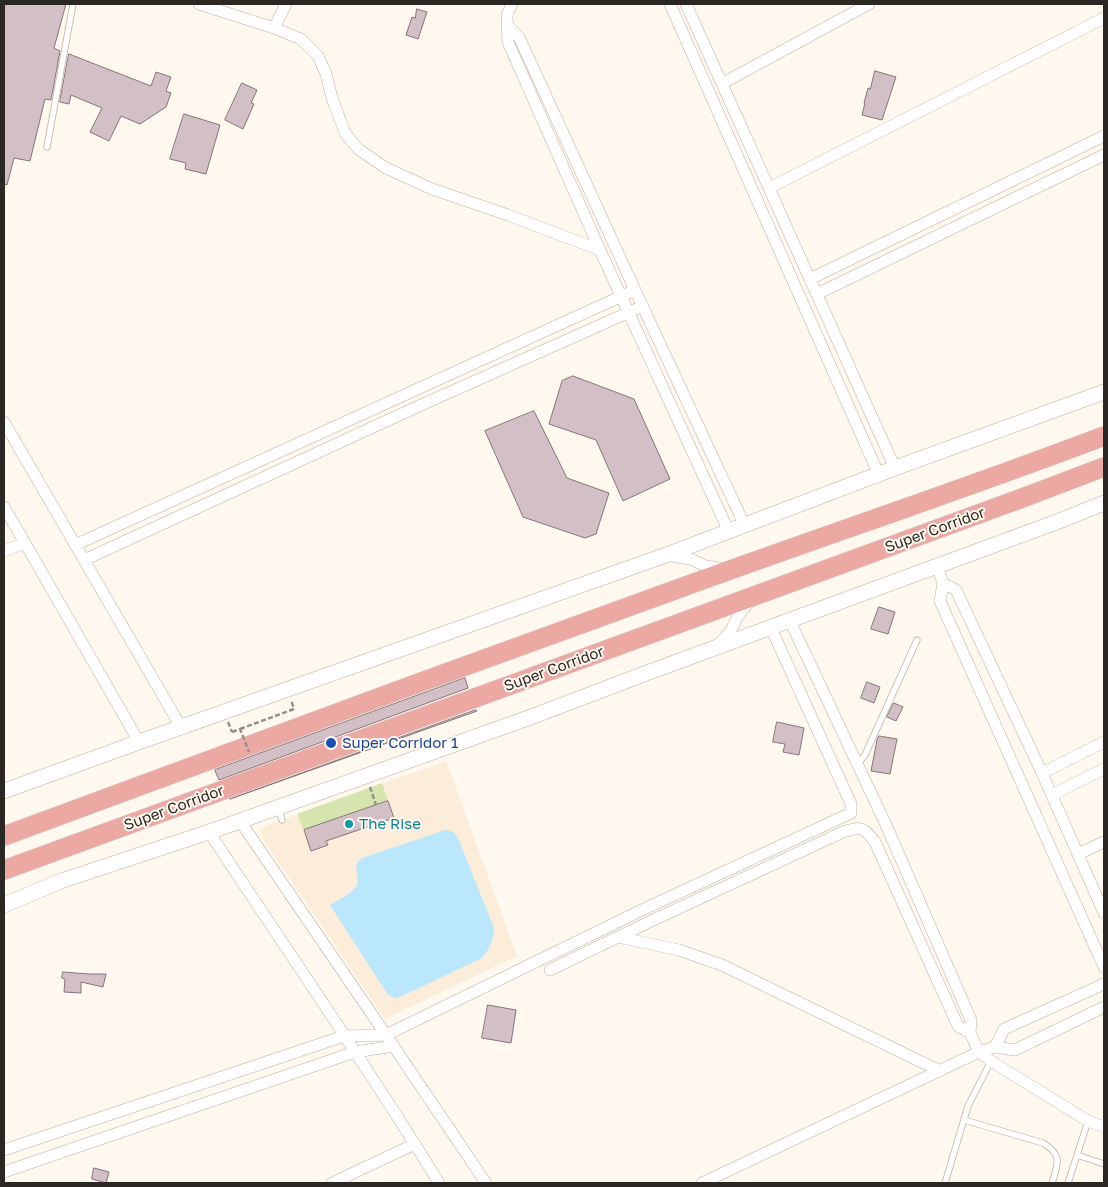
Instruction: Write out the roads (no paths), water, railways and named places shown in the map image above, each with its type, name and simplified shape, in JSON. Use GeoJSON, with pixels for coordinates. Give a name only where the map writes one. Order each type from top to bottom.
{"type":"FeatureCollection","features":[{"type":"Feature","properties":{"kind":"main road","name":"Super Corridor"},"geometry":{"type":"LineString","coordinates":[[4,836],[573,626],[1015,470],[1104,436]]}},
{"type":"Feature","properties":{"kind":"main road","name":"Super Corridor"},"geometry":{"type":"LineString","coordinates":[[4,870],[753,597],[1104,466]]}},
{"type":"Feature","properties":{"kind":"street"},"geometry":{"type":"LineString","coordinates":[[199,4],[274,28],[301,39],[318,56],[326,74],[332,98],[345,133],[358,149],[386,168],[432,190],[508,215],[600,250]]}},
{"type":"Feature","properties":{"kind":"street"},"geometry":{"type":"LineString","coordinates":[[274,28],[286,4]]}},
{"type":"Feature","properties":{"kind":"street"},"geometry":{"type":"LineString","coordinates":[[512,4],[507,15],[508,42],[600,250],[729,532]]}},
{"type":"Feature","properties":{"kind":"street"},"geometry":{"type":"LineString","coordinates":[[670,4],[879,475]]}},
{"type":"Feature","properties":{"kind":"street"},"geometry":{"type":"LineString","coordinates":[[686,4],[895,468]]}},
{"type":"Feature","properties":{"kind":"street"},"geometry":{"type":"LineString","coordinates":[[722,83],[869,4]]}},
{"type":"Feature","properties":{"kind":"street"},"geometry":{"type":"LineString","coordinates":[[769,188],[1104,18]]}},
{"type":"Feature","properties":{"kind":"street"},"geometry":{"type":"LineString","coordinates":[[507,25],[519,37],[746,526]]}},
{"type":"Feature","properties":{"kind":"street"},"geometry":{"type":"LineString","coordinates":[[810,279],[1104,136]]}},
{"type":"Feature","properties":{"kind":"street"},"geometry":{"type":"LineString","coordinates":[[817,294],[1104,155]]}},
{"type":"Feature","properties":{"kind":"street"},"geometry":{"type":"LineString","coordinates":[[75,545],[635,290]]}},
{"type":"Feature","properties":{"kind":"street"},"geometry":{"type":"LineString","coordinates":[[84,560],[410,410],[643,306]]}},
{"type":"Feature","properties":{"kind":"street"},"geometry":{"type":"LineString","coordinates":[[4,791],[746,526],[895,468],[1104,392]]}},
{"type":"Feature","properties":{"kind":"street"},"geometry":{"type":"LineString","coordinates":[[4,422],[181,727]]}},
{"type":"Feature","properties":{"kind":"street"},"geometry":{"type":"LineString","coordinates":[[4,905],[61,882],[240,821],[280,814],[366,776],[523,720],[1104,503]]}},
{"type":"Feature","properties":{"kind":"street"},"geometry":{"type":"LineString","coordinates":[[4,506],[139,742]]}},
{"type":"Feature","properties":{"kind":"street"},"geometry":{"type":"LineString","coordinates":[[4,551],[25,543]]}},
{"type":"Feature","properties":{"kind":"street"},"geometry":{"type":"LineString","coordinates":[[666,555],[690,559],[706,566],[729,570]]}},
{"type":"Feature","properties":{"kind":"street"},"geometry":{"type":"LineString","coordinates":[[937,566],[943,583],[940,601],[1104,967]]}},
{"type":"Feature","properties":{"kind":"street"},"geometry":{"type":"LineString","coordinates":[[943,583],[956,590],[1042,773],[1104,913]]}},
{"type":"Feature","properties":{"kind":"street"},"geometry":{"type":"LineString","coordinates":[[715,648],[730,632],[738,616],[753,597]]}},
{"type":"Feature","properties":{"kind":"street"},"geometry":{"type":"LineString","coordinates":[[790,621],[891,837],[971,1020],[970,1033],[979,1052],[991,1062],[1088,1120],[1104,1127]]}},
{"type":"Feature","properties":{"kind":"street"},"geometry":{"type":"LineString","coordinates":[[4,1150],[344,1036],[386,1035],[644,909],[851,813],[851,804],[771,628]]}},
{"type":"Feature","properties":{"kind":"street"},"geometry":{"type":"LineString","coordinates":[[1042,773],[1104,742]]}},
{"type":"Feature","properties":{"kind":"street"},"geometry":{"type":"LineString","coordinates":[[1052,795],[1104,769]]}},
{"type":"Feature","properties":{"kind":"street"},"geometry":{"type":"LineString","coordinates":[[240,821],[486,1183]]}},
{"type":"Feature","properties":{"kind":"street"},"geometry":{"type":"LineString","coordinates":[[550,970],[843,832],[856,828],[865,830],[875,842],[958,1026],[970,1033]]}},
{"type":"Feature","properties":{"kind":"street"},"geometry":{"type":"LineString","coordinates":[[209,832],[355,1052],[439,1183]]}},
{"type":"Feature","properties":{"kind":"street"},"geometry":{"type":"LineString","coordinates":[[1078,854],[1104,842]]}},
{"type":"Feature","properties":{"kind":"street"},"geometry":{"type":"LineString","coordinates":[[618,937],[679,950],[722,965],[940,1071]]}},
{"type":"Feature","properties":{"kind":"street"},"geometry":{"type":"LineString","coordinates":[[995,1047],[1004,1029],[1104,984]]}},
{"type":"Feature","properties":{"kind":"street"},"geometry":{"type":"LineString","coordinates":[[702,1183],[979,1052],[995,1047],[1015,1050],[1104,1007]]}},
{"type":"Feature","properties":{"kind":"street"},"geometry":{"type":"LineString","coordinates":[[4,1172],[355,1052],[394,1046]]}},
{"type":"Feature","properties":{"kind":"street"},"geometry":{"type":"LineString","coordinates":[[332,1183],[415,1144]]}},
{"type":"Feature","properties":{"kind":"lane"},"geometry":{"type":"LineString","coordinates":[[47,147],[73,4]]}},
{"type":"Feature","properties":{"kind":"lane"},"geometry":{"type":"LineString","coordinates":[[857,765],[865,756],[918,640]]}},
{"type":"Feature","properties":{"kind":"lane"},"geometry":{"type":"LineString","coordinates":[[945,1183],[968,1106],[991,1062]]}},
{"type":"Feature","properties":{"kind":"lane"},"geometry":{"type":"LineString","coordinates":[[964,1120],[1043,1143],[1052,1148],[1056,1155],[1057,1165],[1052,1183]]}},
{"type":"Feature","properties":{"kind":"lane"},"geometry":{"type":"LineString","coordinates":[[1068,1183],[1088,1120]]}},
{"type":"Feature","properties":{"kind":"lane"},"geometry":{"type":"LineString","coordinates":[[1077,1154],[1104,1164]]}},
{"type":"Feature","properties":{"kind":"water"},"geometry":{"type":"Polygon","coordinates":[[[445,830],[453,832],[458,838],[494,928],[492,941],[482,958],[395,998],[388,995],[330,905],[355,888],[358,881],[356,868],[362,858],[445,830]]]}},
{"type":"Feature","properties":{"kind":"place","name":"Super Corridor 1"},"geometry":{"type":"Point","coordinates":[331,743]}},
{"type":"Feature","properties":{"kind":"place","name":"The Rise"},"geometry":{"type":"Point","coordinates":[349,824]}}]}
